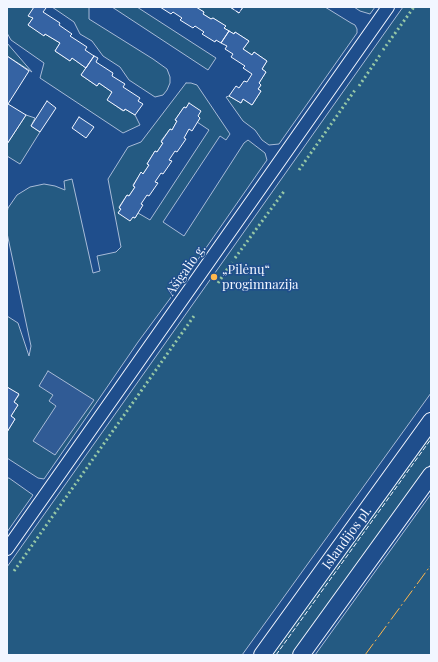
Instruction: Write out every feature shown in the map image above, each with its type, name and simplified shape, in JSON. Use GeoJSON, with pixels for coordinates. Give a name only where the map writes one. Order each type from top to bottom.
{"type":"FeatureCollection","features":[{"type":"Feature","properties":{"kind":"highway","name":"Islandijos pl."},"geometry":{"type":"LineString","coordinates":[[262,655],[431,421]]}},
{"type":"Feature","properties":{"kind":"highway"},"geometry":{"type":"LineString","coordinates":[[301,655],[431,475]]}},
{"type":"Feature","properties":{"kind":"street","name":"Ašigalio g."},"geometry":{"type":"LineString","coordinates":[[7,549],[388,7]]}},
{"type":"Feature","properties":{"kind":"shaded area"},"geometry":{"type":"Polygon","coordinates":[[[7,7],[34,7],[29,16],[33,18],[28,25],[60,43],[55,51],[70,61],[72,58],[86,68],[81,75],[97,86],[99,83],[112,92],[108,100],[123,111],[125,109],[135,115],[140,125],[123,133],[40,78],[44,63],[11,40],[7,33],[7,7]]]}},
{"type":"Feature","properties":{"kind":"shaded area"},"geometry":{"type":"Polygon","coordinates":[[[52,7],[89,7],[89,19],[167,69],[170,77],[170,83],[167,90],[163,95],[155,97],[129,80],[120,67],[103,56],[92,41],[80,34],[74,22],[52,7]]]}},
{"type":"Feature","properties":{"kind":"shaded area"},"geometry":{"type":"Polygon","coordinates":[[[112,7],[137,7],[216,58],[208,70],[112,7]]]}},
{"type":"Feature","properties":{"kind":"shaded area"},"geometry":{"type":"Polygon","coordinates":[[[196,7],[230,7],[239,13],[243,7],[325,7],[355,25],[357,33],[279,144],[269,145],[262,140],[255,130],[243,121],[226,97],[229,96],[241,103],[243,99],[252,105],[261,91],[258,89],[261,85],[259,83],[266,72],[262,69],[267,61],[254,52],[252,55],[243,49],[249,41],[235,32],[234,34],[224,28],[225,26],[213,18],[211,19],[203,14],[204,12],[196,7]]]}},
{"type":"Feature","properties":{"kind":"shaded area"},"geometry":{"type":"Polygon","coordinates":[[[354,7],[375,7],[370,14],[360,11],[354,7]]]}},
{"type":"Feature","properties":{"kind":"shaded area"},"geometry":{"type":"Polygon","coordinates":[[[403,7],[431,7],[431,393],[242,655],[7,655],[7,567],[403,7]]]}},
{"type":"Feature","properties":{"kind":"shaded area"},"geometry":{"type":"Polygon","coordinates":[[[7,43],[32,72],[7,56],[7,43]]]}},
{"type":"Feature","properties":{"kind":"shaded area"},"geometry":{"type":"Polygon","coordinates":[[[186,83],[197,85],[230,134],[226,140],[220,136],[163,222],[184,236],[244,143],[248,140],[265,153],[267,160],[183,281],[138,342],[44,479],[38,478],[7,458],[7,432],[15,419],[11,416],[18,405],[14,402],[19,395],[7,387],[7,316],[18,323],[29,356],[31,346],[7,233],[8,208],[17,195],[30,187],[44,184],[65,190],[64,181],[72,179],[93,273],[100,271],[97,256],[116,252],[121,247],[108,179],[128,147],[141,142],[186,83]],[[189,104],[186,108],[184,107],[175,120],[177,121],[172,130],[170,129],[161,141],[163,143],[157,152],[155,151],[147,164],[149,165],[143,174],[141,173],[133,185],[135,187],[129,196],[127,195],[119,207],[121,209],[118,213],[135,218],[138,213],[150,220],[209,130],[197,122],[200,118],[189,104]]]}},
{"type":"Feature","properties":{"kind":"shaded area"},"geometry":{"type":"Polygon","coordinates":[[[26,115],[35,118],[31,126],[40,132],[20,164],[7,156],[7,144],[26,115]]]}},
{"type":"Feature","properties":{"kind":"shaded area"},"geometry":{"type":"Polygon","coordinates":[[[48,371],[94,400],[55,455],[33,441],[56,406],[49,401],[53,395],[39,386],[48,371]]]}},
{"type":"Feature","properties":{"kind":"shaded area"},"geometry":{"type":"Polygon","coordinates":[[[431,435],[431,464],[293,655],[272,655],[431,435]]]}},
{"type":"Feature","properties":{"kind":"shaded area"},"geometry":{"type":"Polygon","coordinates":[[[7,478],[33,495],[7,532],[7,478]]]}},
{"type":"Feature","properties":{"kind":"shaded area"},"geometry":{"type":"Polygon","coordinates":[[[431,494],[431,655],[315,655],[431,494]]]}},
{"type":"Feature","properties":{"kind":"building"},"geometry":{"type":"Polygon","coordinates":[[[34,7],[46,8],[43,12],[60,23],[59,25],[72,34],[70,36],[87,47],[85,50],[94,56],[86,68],[72,58],[70,61],[55,51],[60,43],[45,34],[44,36],[28,25],[33,18],[28,16],[34,7]]]}},
{"type":"Feature","properties":{"kind":"building"},"geometry":{"type":"Polygon","coordinates":[[[160,7],[196,7],[204,12],[203,14],[226,26],[224,28],[229,31],[221,43],[216,40],[215,42],[202,34],[204,32],[195,26],[193,28],[180,20],[182,18],[173,12],[171,14],[160,7]]]}},
{"type":"Feature","properties":{"kind":"building"},"geometry":{"type":"Polygon","coordinates":[[[229,31],[234,34],[235,32],[249,41],[243,49],[252,55],[254,52],[267,61],[262,69],[266,72],[259,83],[261,85],[258,89],[261,91],[252,105],[243,99],[241,103],[229,96],[236,86],[239,88],[244,81],[247,82],[252,74],[243,68],[245,66],[231,57],[233,54],[225,49],[227,46],[221,43],[229,31]]]}},
{"type":"Feature","properties":{"kind":"building"},"geometry":{"type":"Polygon","coordinates":[[[7,56],[29,71],[8,104],[26,115],[7,144],[7,56]]]}},
{"type":"Feature","properties":{"kind":"building"},"geometry":{"type":"Polygon","coordinates":[[[94,56],[98,58],[96,62],[113,73],[112,76],[125,84],[123,87],[140,98],[138,101],[143,104],[135,115],[125,109],[124,111],[107,100],[112,92],[99,83],[97,86],[81,75],[94,56]]]}},
{"type":"Feature","properties":{"kind":"building"},"geometry":{"type":"Polygon","coordinates":[[[47,101],[56,108],[40,132],[31,126],[47,101]]]}},
{"type":"Feature","properties":{"kind":"building"},"geometry":{"type":"Polygon","coordinates":[[[189,103],[201,111],[198,116],[200,118],[192,131],[189,129],[184,138],[186,139],[169,160],[172,161],[155,182],[158,183],[141,204],[143,205],[135,218],[133,217],[130,221],[118,213],[121,209],[119,208],[127,195],[129,196],[135,187],[133,186],[141,172],[143,174],[149,165],[147,164],[155,151],[157,152],[163,143],[161,142],[170,129],[172,130],[177,121],[175,120],[184,107],[186,108],[189,103]]]}},
{"type":"Feature","properties":{"kind":"building"},"geometry":{"type":"Polygon","coordinates":[[[79,117],[94,127],[86,138],[72,128],[79,117]]]}},
{"type":"Feature","properties":{"kind":"building"},"geometry":{"type":"Polygon","coordinates":[[[7,387],[19,394],[14,402],[18,405],[11,416],[15,419],[7,432],[7,387]]]}},
{"type":"Feature","properties":{"kind":"hedge"},"geometry":{"type":"LineString","coordinates":[[383,50],[414,7]]}},
{"type":"Feature","properties":{"kind":"hedge"},"geometry":{"type":"LineString","coordinates":[[359,86],[380,55]]}},
{"type":"Feature","properties":{"kind":"hedge"},"geometry":{"type":"LineString","coordinates":[[299,170],[355,90]]}},
{"type":"Feature","properties":{"kind":"hedge"},"geometry":{"type":"LineString","coordinates":[[235,258],[285,190]]}},
{"type":"Feature","properties":{"kind":"hedge"},"geometry":{"type":"LineString","coordinates":[[218,283],[232,262]]}},
{"type":"Feature","properties":{"kind":"hedge"},"geometry":{"type":"LineString","coordinates":[[14,571],[194,316]]}},
{"type":"Feature","properties":{"kind":"fence"},"geometry":{"type":"LineString","coordinates":[[230,7],[239,13],[243,7]]}},
{"type":"Feature","properties":{"kind":"fence"},"geometry":{"type":"LineString","coordinates":[[276,655],[431,439]]}},
{"type":"Feature","properties":{"kind":"power"},"geometry":{"type":"LineString","coordinates":[[365,655],[431,565]]}},
{"type":"Feature","properties":{"kind":"place","name":"„Pilėnų“ progimnazija"},"geometry":{"type":"Point","coordinates":[214,277]}}]}
